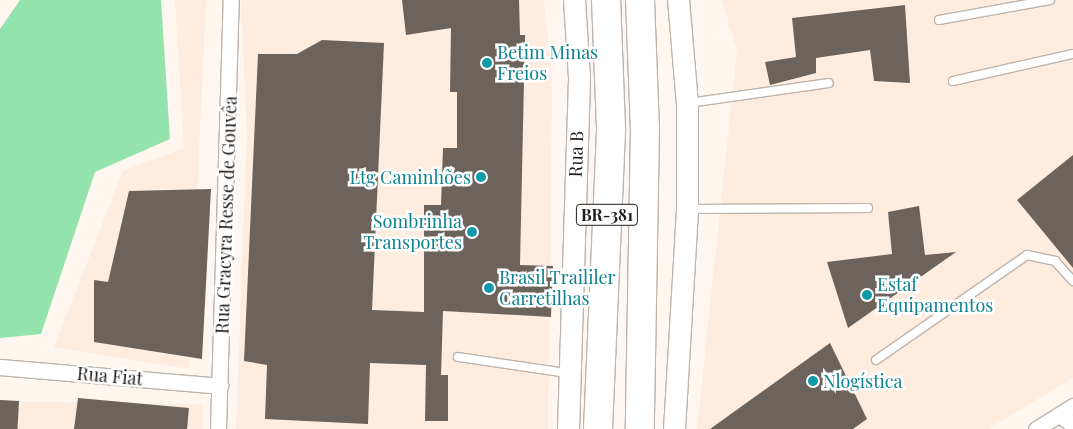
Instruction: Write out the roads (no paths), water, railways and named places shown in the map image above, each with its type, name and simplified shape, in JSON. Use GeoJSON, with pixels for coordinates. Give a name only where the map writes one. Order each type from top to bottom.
{"type":"FeatureCollection","features":[{"type":"Feature","properties":{"kind":"highway","name":"BR-381"},"geometry":{"type":"LineString","coordinates":[[598,429],[612,128],[606,0]]}},
{"type":"Feature","properties":{"kind":"highway","name":"BR-381"},"geometry":{"type":"LineString","coordinates":[[640,0],[645,128],[640,429]]}},
{"type":"Feature","properties":{"kind":"highway","name":"BR-381"},"geometry":{"type":"LineString","coordinates":[[645,128],[657,65],[656,0]]}},
{"type":"Feature","properties":{"kind":"street","name":"Rua Gracyra Resse de Gouvêa"},"geometry":{"type":"LineString","coordinates":[[218,429],[231,0]]}},
{"type":"Feature","properties":{"kind":"street","name":"Rua B"},"geometry":{"type":"LineString","coordinates":[[568,429],[579,77],[574,0]]}},
{"type":"Feature","properties":{"kind":"street"},"geometry":{"type":"LineString","coordinates":[[674,429],[687,209],[687,104],[678,0]]}},
{"type":"Feature","properties":{"kind":"street","name":"Rua Fiat"},"geometry":{"type":"LineString","coordinates":[[0,367],[220,386]]}},
{"type":"Feature","properties":{"kind":"street"},"geometry":{"type":"LineString","coordinates":[[1036,429],[1060,416],[1073,406]]}},
{"type":"Feature","properties":{"kind":"street"},"geometry":{"type":"LineString","coordinates":[[1060,416],[1073,425]]}},
{"type":"Feature","properties":{"kind":"lane"},"geometry":{"type":"LineString","coordinates":[[939,20],[1050,0]]}},
{"type":"Feature","properties":{"kind":"lane"},"geometry":{"type":"LineString","coordinates":[[953,81],[1073,54]]}},
{"type":"Feature","properties":{"kind":"lane"},"geometry":{"type":"LineString","coordinates":[[687,104],[829,83]]}},
{"type":"Feature","properties":{"kind":"lane"},"geometry":{"type":"LineString","coordinates":[[687,209],[868,208]]}},
{"type":"Feature","properties":{"kind":"lane"},"geometry":{"type":"LineString","coordinates":[[876,360],[1027,255],[1055,261],[1073,281]]}},
{"type":"Feature","properties":{"kind":"lane"},"geometry":{"type":"LineString","coordinates":[[458,357],[569,373]]}},
{"type":"Feature","properties":{"kind":"place","name":"Betim Minas Freios"},"geometry":{"type":"Point","coordinates":[487,63]}},
{"type":"Feature","properties":{"kind":"place","name":"Ltg Caminhões"},"geometry":{"type":"Point","coordinates":[481,177]}},
{"type":"Feature","properties":{"kind":"place","name":"Sombrinha Transportes"},"geometry":{"type":"Point","coordinates":[472,232]}},
{"type":"Feature","properties":{"kind":"place","name":"Brasil Traililer Carretilhas"},"geometry":{"type":"Point","coordinates":[489,288]}},
{"type":"Feature","properties":{"kind":"place","name":"Estaf Equipamentos"},"geometry":{"type":"Point","coordinates":[867,295]}},
{"type":"Feature","properties":{"kind":"place","name":"Nlogística"},"geometry":{"type":"Point","coordinates":[813,381]}}]}
